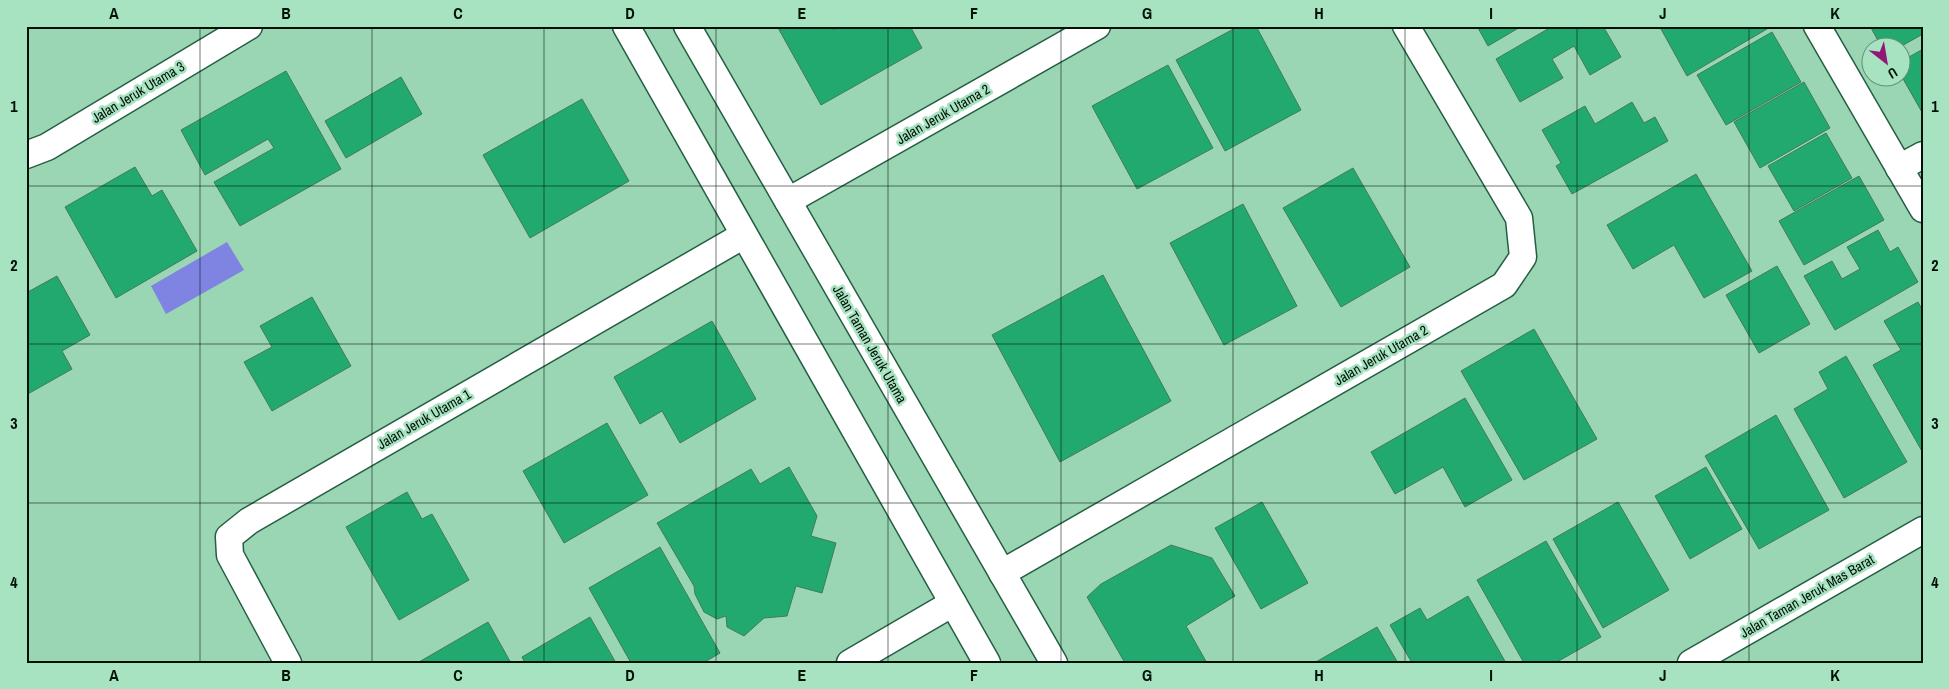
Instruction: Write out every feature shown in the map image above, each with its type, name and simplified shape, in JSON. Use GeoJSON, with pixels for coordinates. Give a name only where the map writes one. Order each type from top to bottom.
{"type":"FeatureCollection","features":[{"type":"Feature","properties":{"kind":"street","name":"Jalan Jeruk Utama 3"},"geometry":{"type":"LineString","coordinates":[[26,156],[47,147],[249,26]]}},
{"type":"Feature","properties":{"kind":"street"},"geometry":{"type":"LineString","coordinates":[[626,26],[987,663]]}},
{"type":"Feature","properties":{"kind":"street","name":"Jalan Taman Jeruk Utama"},"geometry":{"type":"LineString","coordinates":[[686,26],[1054,663]]}},
{"type":"Feature","properties":{"kind":"street","name":"Jalan Jeruk Utama 2"},"geometry":{"type":"LineString","coordinates":[[788,201],[1097,26]]}},
{"type":"Feature","properties":{"kind":"street","name":"Jalan Jeruk Utama 2"},"geometry":{"type":"LineString","coordinates":[[1002,573],[1504,285],[1523,257],[1519,218],[1406,26]]}},
{"type":"Feature","properties":{"kind":"street"},"geometry":{"type":"LineString","coordinates":[[1817,26],[1923,209]]}},
{"type":"Feature","properties":{"kind":"street"},"geometry":{"type":"LineString","coordinates":[[1899,168],[1923,155]]}},
{"type":"Feature","properties":{"kind":"street","name":"Jalan Jeruk Utama 1"},"geometry":{"type":"LineString","coordinates":[[288,663],[230,555],[229,537],[249,521],[744,235]]}},
{"type":"Feature","properties":{"kind":"street","name":"Jalan Taman Jeruk Mas Barat"},"geometry":{"type":"LineString","coordinates":[[1690,663],[1923,530]]}},
{"type":"Feature","properties":{"kind":"street"},"geometry":{"type":"LineString","coordinates":[[850,663],[953,603]]}},
{"type":"Feature","properties":{"kind":"water"},"geometry":{"type":"Polygon","coordinates":[[[227,242],[244,270],[166,314],[151,286],[227,242]]]}},
{"type":"Feature","properties":{"kind":"building"},"geometry":{"type":"Polygon","coordinates":[[[777,26],[831,26],[833,30],[837,28],[835,26],[910,26],[922,48],[821,105],[777,26]]]}},
{"type":"Feature","properties":{"kind":"building"},"geometry":{"type":"Polygon","coordinates":[[[1239,26],[1256,26],[1301,110],[1225,151],[1176,60],[1239,26]]]}},
{"type":"Feature","properties":{"kind":"building"},"geometry":{"type":"Polygon","coordinates":[[[1477,26],[1522,26],[1488,46],[1477,26]]]}},
{"type":"Feature","properties":{"kind":"building"},"geometry":{"type":"Polygon","coordinates":[[[1553,26],[1603,26],[1621,57],[1590,75],[1574,46],[1552,59],[1563,78],[1520,102],[1496,59],[1553,26]]]}},
{"type":"Feature","properties":{"kind":"building"},"geometry":{"type":"Polygon","coordinates":[[[1666,26],[1772,26],[1687,76],[1661,29],[1666,26]]]}},
{"type":"Feature","properties":{"kind":"building"},"geometry":{"type":"Polygon","coordinates":[[[1870,26],[1923,26],[1923,34],[1912,40],[1912,38],[1877,38],[1870,26]]]}},
{"type":"Feature","properties":{"kind":"building"},"geometry":{"type":"Polygon","coordinates":[[[1772,32],[1801,82],[1726,125],[1697,75],[1772,32]]]}},
{"type":"Feature","properties":{"kind":"building"},"geometry":{"type":"Polygon","coordinates":[[[1923,49],[1923,114],[1908,88],[1912,88],[1912,55],[1923,49]]]}},
{"type":"Feature","properties":{"kind":"building"},"geometry":{"type":"Polygon","coordinates":[[[1168,65],[1213,148],[1137,189],[1092,106],[1168,65]]]}},
{"type":"Feature","properties":{"kind":"building"},"geometry":{"type":"Polygon","coordinates":[[[286,71],[341,169],[240,226],[214,182],[274,148],[268,139],[205,175],[181,130],[286,71]]]}},
{"type":"Feature","properties":{"kind":"building"},"geometry":{"type":"Polygon","coordinates":[[[401,77],[422,114],[346,158],[325,121],[401,77]]]}},
{"type":"Feature","properties":{"kind":"building"},"geometry":{"type":"Polygon","coordinates":[[[1804,82],[1830,128],[1760,168],[1734,122],[1804,82]]]}},
{"type":"Feature","properties":{"kind":"building"},"geometry":{"type":"Polygon","coordinates":[[[582,99],[629,181],[530,238],[483,155],[582,99]]]}},
{"type":"Feature","properties":{"kind":"building"},"geometry":{"type":"Polygon","coordinates":[[[1632,102],[1644,123],[1655,117],[1668,141],[1572,194],[1556,166],[1561,163],[1542,130],[1585,106],[1595,124],[1632,102]]]}},
{"type":"Feature","properties":{"kind":"building"},"geometry":{"type":"Polygon","coordinates":[[[1826,133],[1852,178],[1794,211],[1768,166],[1826,133]]]}},
{"type":"Feature","properties":{"kind":"building"},"geometry":{"type":"Polygon","coordinates":[[[135,167],[152,196],[162,190],[197,251],[116,298],[65,207],[135,167]]]}},
{"type":"Feature","properties":{"kind":"building"},"geometry":{"type":"Polygon","coordinates":[[[1353,168],[1410,267],[1341,307],[1283,208],[1353,168]]]}},
{"type":"Feature","properties":{"kind":"building"},"geometry":{"type":"Polygon","coordinates":[[[1696,174],[1752,271],[1704,298],[1674,245],[1633,269],[1607,225],[1696,174]]]}},
{"type":"Feature","properties":{"kind":"building"},"geometry":{"type":"Polygon","coordinates":[[[1859,176],[1884,220],[1804,265],[1779,221],[1859,176]]]}},
{"type":"Feature","properties":{"kind":"building"},"geometry":{"type":"Polygon","coordinates":[[[1243,204],[1297,306],[1224,345],[1170,243],[1243,204]]]}},
{"type":"Feature","properties":{"kind":"building"},"geometry":{"type":"Polygon","coordinates":[[[1878,230],[1890,252],[1898,247],[1918,282],[1835,330],[1804,276],[1832,261],[1842,279],[1860,269],[1847,247],[1878,230]]]}},
{"type":"Feature","properties":{"kind":"building"},"geometry":{"type":"Polygon","coordinates":[[[1777,266],[1810,324],[1759,353],[1726,295],[1777,266]]]}},
{"type":"Feature","properties":{"kind":"building"},"geometry":{"type":"Polygon","coordinates":[[[1103,275],[1171,401],[1060,462],[992,335],[1103,275]]]}},
{"type":"Feature","properties":{"kind":"building"},"geometry":{"type":"Polygon","coordinates":[[[57,276],[90,335],[62,351],[72,369],[26,395],[26,293],[57,276]]]}},
{"type":"Feature","properties":{"kind":"building"},"geometry":{"type":"Polygon","coordinates":[[[312,297],[351,366],[272,411],[244,362],[272,347],[260,326],[312,297]]]}},
{"type":"Feature","properties":{"kind":"building"},"geometry":{"type":"Polygon","coordinates":[[[1918,302],[1923,311],[1923,453],[1873,365],[1901,350],[1884,321],[1918,302]]]}},
{"type":"Feature","properties":{"kind":"building"},"geometry":{"type":"Polygon","coordinates":[[[712,321],[756,399],[680,443],[662,411],[640,424],[614,377],[712,321]]]}},
{"type":"Feature","properties":{"kind":"building"},"geometry":{"type":"Polygon","coordinates":[[[1534,329],[1597,439],[1524,480],[1461,371],[1534,329]]]}},
{"type":"Feature","properties":{"kind":"building"},"geometry":{"type":"Polygon","coordinates":[[[1846,356],[1907,462],[1844,498],[1794,409],[1828,389],[1819,372],[1846,356]]]}},
{"type":"Feature","properties":{"kind":"building"},"geometry":{"type":"Polygon","coordinates":[[[1465,398],[1512,480],[1465,507],[1443,467],[1395,494],[1371,452],[1465,398]]]}},
{"type":"Feature","properties":{"kind":"building"},"geometry":{"type":"Polygon","coordinates":[[[1776,415],[1829,510],[1759,549],[1705,456],[1776,415]]]}},
{"type":"Feature","properties":{"kind":"building"},"geometry":{"type":"Polygon","coordinates":[[[607,423],[648,495],[564,543],[523,471],[607,423]]]}},
{"type":"Feature","properties":{"kind":"building"},"geometry":{"type":"Polygon","coordinates":[[[789,467],[817,516],[811,536],[836,543],[822,593],[796,586],[787,616],[764,618],[744,636],[727,627],[726,616],[717,619],[704,612],[695,594],[694,586],[657,523],[751,469],[760,484],[789,467]]]}},
{"type":"Feature","properties":{"kind":"building"},"geometry":{"type":"Polygon","coordinates":[[[1706,467],[1742,529],[1690,559],[1655,496],[1706,467]]]}},
{"type":"Feature","properties":{"kind":"building"},"geometry":{"type":"Polygon","coordinates":[[[407,492],[422,519],[432,514],[469,580],[399,620],[346,527],[407,492]]]}},
{"type":"Feature","properties":{"kind":"building"},"geometry":{"type":"Polygon","coordinates":[[[1262,502],[1308,583],[1261,609],[1215,528],[1262,502]]]}},
{"type":"Feature","properties":{"kind":"building"},"geometry":{"type":"Polygon","coordinates":[[[1618,502],[1669,590],[1603,628],[1553,539],[1618,502]]]}},
{"type":"Feature","properties":{"kind":"building"},"geometry":{"type":"Polygon","coordinates":[[[1546,541],[1601,637],[1555,663],[1524,663],[1477,580],[1546,541]]]}},
{"type":"Feature","properties":{"kind":"building"},"geometry":{"type":"Polygon","coordinates":[[[1171,545],[1212,558],[1235,596],[1186,626],[1207,663],[1125,663],[1087,597],[1101,584],[1171,545]]]}},
{"type":"Feature","properties":{"kind":"building"},"geometry":{"type":"Polygon","coordinates":[[[660,547],[720,653],[703,663],[631,663],[589,588],[660,547]]]}},
{"type":"Feature","properties":{"kind":"building"},"geometry":{"type":"Polygon","coordinates":[[[1468,596],[1506,663],[1412,663],[1390,625],[1420,608],[1427,620],[1468,596]]]}},
{"type":"Feature","properties":{"kind":"building"},"geometry":{"type":"Polygon","coordinates":[[[590,617],[616,663],[525,663],[522,657],[590,617]]]}},
{"type":"Feature","properties":{"kind":"building"},"geometry":{"type":"Polygon","coordinates":[[[488,622],[511,663],[419,662],[488,622]]]}},
{"type":"Feature","properties":{"kind":"building"},"geometry":{"type":"Polygon","coordinates":[[[1377,627],[1398,663],[1314,663],[1377,627]]]}}]}
